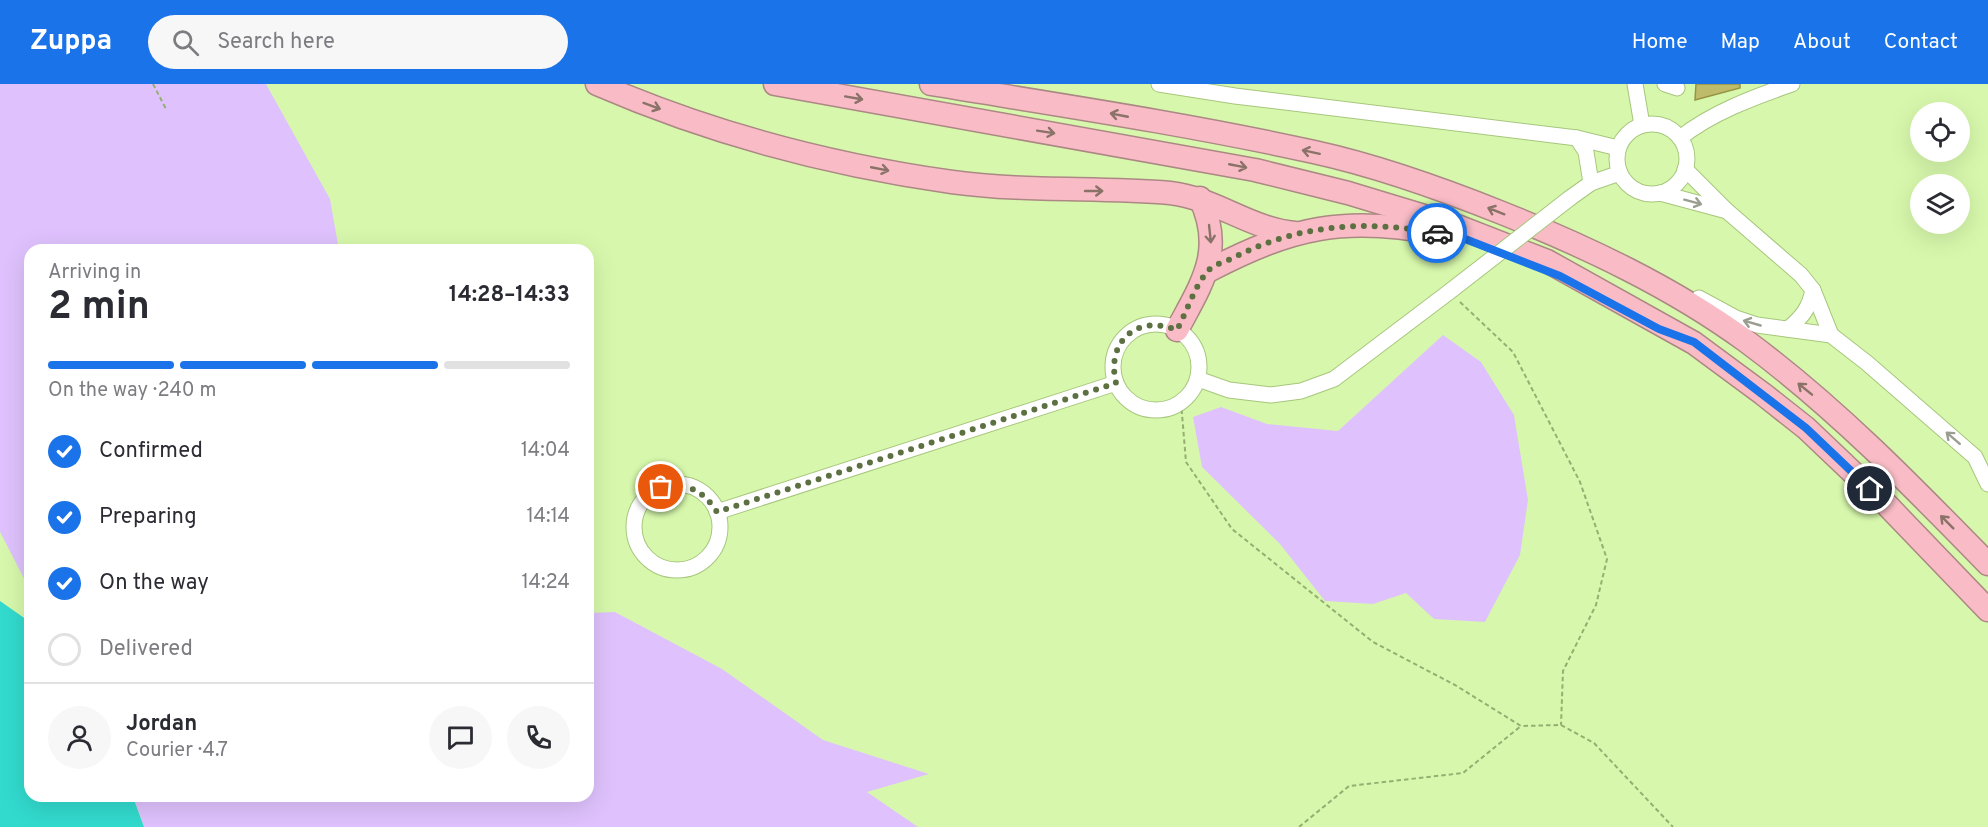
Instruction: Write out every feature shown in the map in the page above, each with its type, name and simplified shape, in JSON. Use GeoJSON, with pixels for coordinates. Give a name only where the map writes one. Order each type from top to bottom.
{"type":"FeatureCollection","features":[{"type":"Feature","properties":{"kind":"highway"},"geometry":{"type":"LineString","coordinates":[[597,84],[736,136],[872,167],[952,182],[1056,191],[1172,193],[1200,198],[1275,231],[1295,233]]}},
{"type":"Feature","properties":{"kind":"highway"},"geometry":{"type":"LineString","coordinates":[[775,84],[1157,150],[1255,170],[1348,193],[1457,226],[1546,261],[1694,342],[1806,428],[1887,505],[1988,610]]}},
{"type":"Feature","properties":{"kind":"highway"},"geometry":{"type":"LineString","coordinates":[[931,84],[1109,113],[1317,153],[1454,194],[1570,241],[1634,272],[1745,341],[1824,404],[1988,564]]}},
{"type":"Feature","properties":{"kind":"highway"},"geometry":{"type":"LineString","coordinates":[[1177,330],[1208,271],[1212,250],[1210,229],[1200,198]]}},
{"type":"Feature","properties":{"kind":"highway"},"geometry":{"type":"LineString","coordinates":[[1208,271],[1265,242],[1295,233],[1338,225],[1413,228],[1460,237],[1560,276],[1659,329],[1694,342]]}},
{"type":"Feature","properties":{"kind":"street"},"geometry":{"type":"LineString","coordinates":[[1159,84],[1235,96],[1577,138],[1618,148]]}},
{"type":"Feature","properties":{"kind":"street"},"geometry":{"type":"LineString","coordinates":[[1635,84],[1642,125]]}},
{"type":"Feature","properties":{"kind":"street"},"geometry":{"type":"LineString","coordinates":[[1680,138],[1692,129],[1730,110],[1792,84]]}},
{"type":"Feature","properties":{"kind":"street"},"geometry":{"type":"LineString","coordinates":[[1660,193],[1671,188],[1680,179],[1685,169],[1685,147],[1680,138],[1663,126],[1642,125],[1628,134],[1618,148],[1617,165],[1626,183],[1636,190],[1660,193],[1727,211]]}},
{"type":"Feature","properties":{"kind":"street"},"geometry":{"type":"LineString","coordinates":[[1577,138],[1586,152],[1591,183]]}},
{"type":"Feature","properties":{"kind":"street"},"geometry":{"type":"LineString","coordinates":[[1685,169],[1727,211],[1802,275],[1813,290],[1831,335]]}},
{"type":"Feature","properties":{"kind":"street"},"geometry":{"type":"LineString","coordinates":[[1198,379],[1229,390],[1271,395],[1301,391],[1334,379],[1570,198],[1591,183],[1620,173]]}},
{"type":"Feature","properties":{"kind":"street"},"geometry":{"type":"LineString","coordinates":[[1570,241],[1621,254],[1736,318],[1757,325],[1831,335],[1981,459],[1988,484]]}},
{"type":"Feature","properties":{"kind":"street"},"geometry":{"type":"LineString","coordinates":[[1788,329],[1803,316],[1810,305],[1813,290]]}},
{"type":"Feature","properties":{"kind":"street"},"geometry":{"type":"LineString","coordinates":[[1152,324],[1177,330],[1189,339],[1196,351],[1199,365],[1198,379],[1192,392],[1181,402],[1157,410],[1144,409],[1132,403],[1116,383],[1113,370],[1114,357],[1127,335],[1152,324]]}},
{"type":"Feature","properties":{"kind":"street"},"geometry":{"type":"LineString","coordinates":[[717,512],[1116,383]]}},
{"type":"Feature","properties":{"kind":"street"},"geometry":{"type":"LineString","coordinates":[[674,484],[700,491],[717,512],[720,526],[717,541],[710,554],[699,564],[685,569],[670,570],[656,565],[644,556],[637,543],[634,530],[638,510],[649,494],[661,487],[674,484]]}},
{"type":"Feature","properties":{"kind":"street"},"geometry":{"type":"LineString","coordinates":[[1938,559],[1988,620]]}},
{"type":"Feature","properties":{"kind":"path"},"geometry":{"type":"LineString","coordinates":[[153,84],[166,109]]}},
{"type":"Feature","properties":{"kind":"path"},"geometry":{"type":"LineString","coordinates":[[1449,292],[1513,352],[1580,482],[1607,560],[1596,605],[1563,670],[1561,725]]}},
{"type":"Feature","properties":{"kind":"path"},"geometry":{"type":"LineString","coordinates":[[1181,402],[1186,462],[1232,529],[1373,642],[1455,685],[1521,726],[1561,725],[1594,743],[1673,827]]}},
{"type":"Feature","properties":{"kind":"path"},"geometry":{"type":"LineString","coordinates":[[1299,827],[1349,786],[1463,773],[1521,726]]}},
{"type":"Feature","properties":{"kind":"shaded area"},"geometry":{"type":"Polygon","coordinates":[[[0,84],[266,84],[330,199],[338,244],[24,244],[24,578],[0,532],[0,84]]]}},
{"type":"Feature","properties":{"kind":"shaded area"},"geometry":{"type":"Polygon","coordinates":[[[1443,335],[1481,362],[1514,415],[1528,500],[1520,555],[1485,622],[1434,619],[1406,593],[1373,604],[1325,601],[1280,544],[1202,467],[1193,417],[1221,407],[1267,424],[1338,431],[1443,335]]]}},
{"type":"Feature","properties":{"kind":"shaded area"},"geometry":{"type":"Polygon","coordinates":[[[615,612],[722,669],[823,740],[929,774],[867,792],[918,827],[144,827],[135,802],[594,802],[594,613],[615,612]]]}},
{"type":"Feature","properties":{"kind":"water"},"geometry":{"type":"Polygon","coordinates":[[[0,601],[24,618],[24,802],[135,802],[144,827],[0,827],[0,601]]]}},
{"type":"Feature","properties":{"kind":"building"},"geometry":{"type":"Polygon","coordinates":[[[1696,84],[1740,84],[1740,88],[1695,100],[1696,84]]]}},
{"type":"Feature","properties":{"kind":"way so far"},"geometry":{"type":"LineString","coordinates":[[661,487],[674,484],[700,491],[710,500],[717,512],[1116,383],[1113,370],[1114,357],[1119,345],[1127,335],[1152,324],[1165,325],[1177,330],[1208,271],[1265,242],[1295,233],[1338,225],[1413,228],[1437,233]]}},
{"type":"Feature","properties":{"kind":"route"},"geometry":{"type":"LineString","coordinates":[[1437,233],[1460,237],[1560,276],[1659,329],[1694,342],[1806,428],[1870,489]]}}]}
